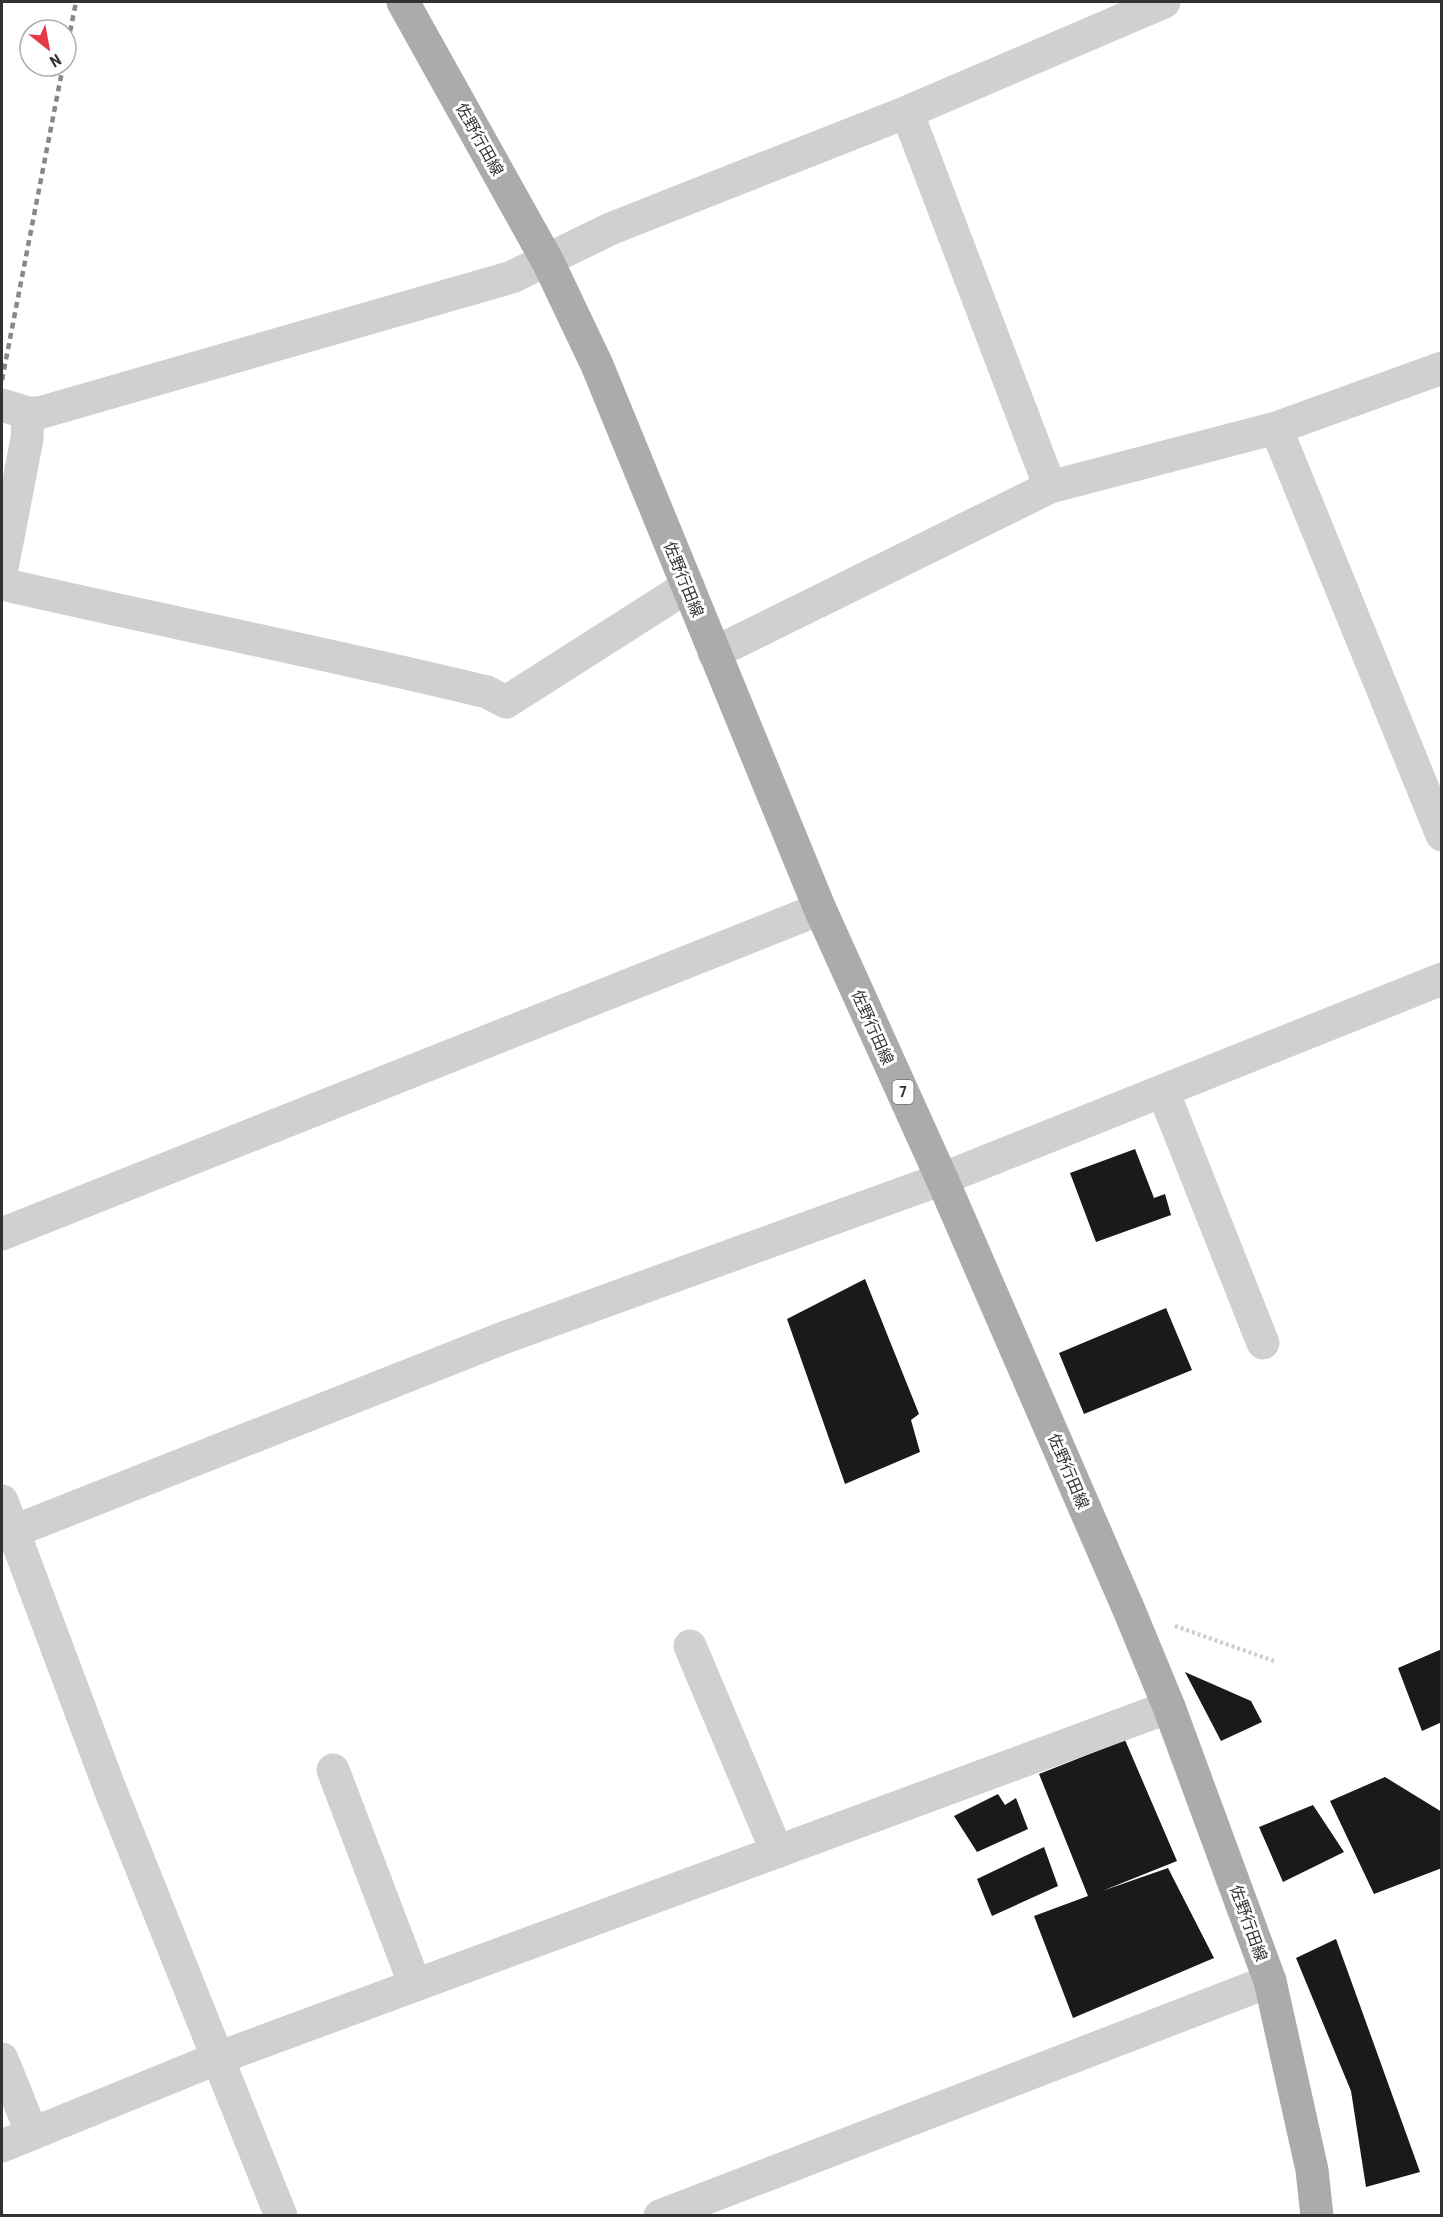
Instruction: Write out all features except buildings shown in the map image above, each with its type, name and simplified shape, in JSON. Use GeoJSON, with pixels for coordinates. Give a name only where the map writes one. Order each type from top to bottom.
{"type":"FeatureCollection","features":[{"type":"Feature","properties":{"kind":"main road","name":"佐野行田線"},"geometry":{"type":"LineString","coordinates":[[403,2],[548,262],[597,366],[820,909],[942,1179],[1129,1610],[1169,1707],[1270,1981],[1312,2170],[1317,2216]]}},
{"type":"Feature","properties":{"kind":"street"},"geometry":{"type":"LineString","coordinates":[[15,409],[39,413],[512,277],[548,262],[610,229],[907,112],[1164,2]]}},
{"type":"Feature","properties":{"kind":"street"},"geometry":{"type":"LineString","coordinates":[[907,112],[1050,487]]}},
{"type":"Feature","properties":{"kind":"street"},"geometry":{"type":"LineString","coordinates":[[714,653],[1050,487],[1276,428],[1442,368]]}},
{"type":"Feature","properties":{"kind":"street"},"geometry":{"type":"LineString","coordinates":[[2,568],[27,439],[15,409]]}},
{"type":"Feature","properties":{"kind":"street"},"geometry":{"type":"LineString","coordinates":[[1276,428],[1442,835]]}},
{"type":"Feature","properties":{"kind":"street"},"geometry":{"type":"LineString","coordinates":[[2,584],[168,622],[316,651],[487,692],[506,702],[688,586]]}},
{"type":"Feature","properties":{"kind":"street"},"geometry":{"type":"LineString","coordinates":[[2,1234],[820,909]]}},
{"type":"Feature","properties":{"kind":"street"},"geometry":{"type":"LineString","coordinates":[[281,2216],[5,1523],[502,1338],[942,1179],[1442,979]]}},
{"type":"Feature","properties":{"kind":"street"},"geometry":{"type":"LineString","coordinates":[[1162,1090],[1263,1343]]}},
{"type":"Feature","properties":{"kind":"street"},"geometry":{"type":"LineString","coordinates":[[690,1646],[777,1852]]}},
{"type":"Feature","properties":{"kind":"street"},"geometry":{"type":"LineString","coordinates":[[2,2146],[218,2058],[1169,1707]]}},
{"type":"Feature","properties":{"kind":"street"},"geometry":{"type":"LineString","coordinates":[[333,1770],[415,1985]]}},
{"type":"Feature","properties":{"kind":"street"},"geometry":{"type":"LineString","coordinates":[[660,2216],[1270,1981]]}},
{"type":"Feature","properties":{"kind":"street"},"geometry":{"type":"LineString","coordinates":[[2,2059],[32,2134]]}},
{"type":"Feature","properties":{"kind":"path"},"geometry":{"type":"LineString","coordinates":[[1129,1610],[1274,1661]]}},
{"type":"Feature","properties":{"kind":"railway"},"geometry":{"type":"LineString","coordinates":[[73,18],[76,2]]}},
{"type":"Feature","properties":{"kind":"railway"},"geometry":{"type":"LineString","coordinates":[[2,380],[61,78]]}}]}
